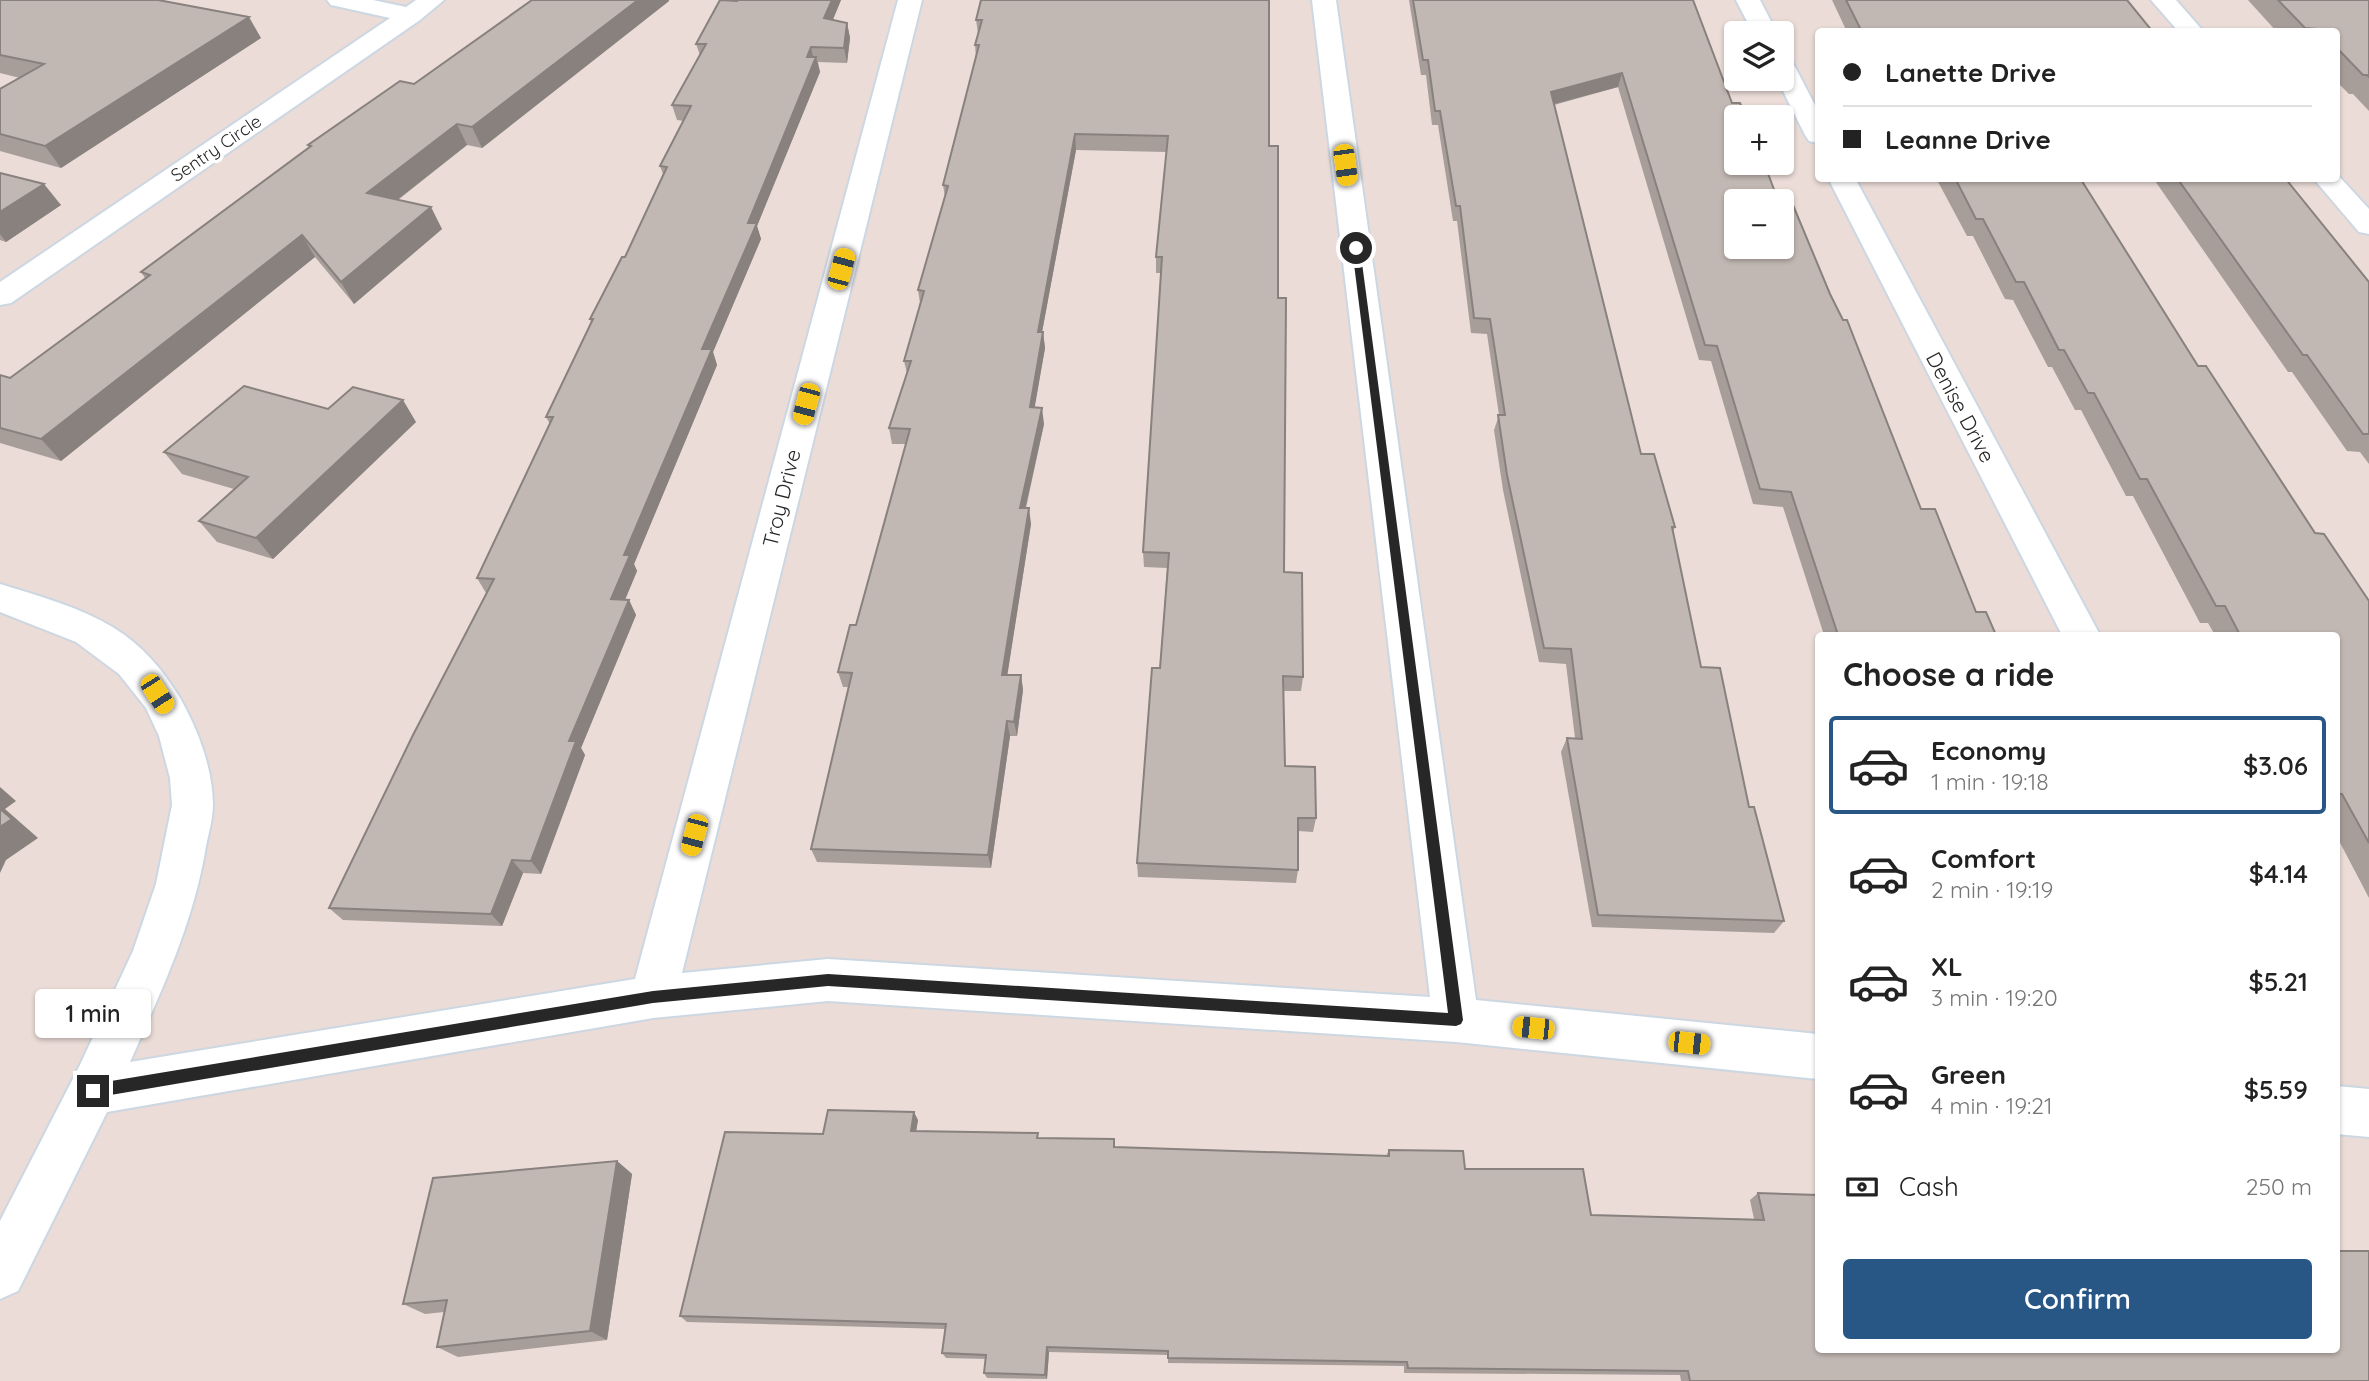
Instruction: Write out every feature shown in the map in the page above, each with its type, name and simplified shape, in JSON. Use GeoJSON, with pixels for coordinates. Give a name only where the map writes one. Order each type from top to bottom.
{"type":"FeatureCollection","features":[{"type":"Feature","properties":{"kind":"street"},"geometry":{"type":"LineString","coordinates":[[339,0],[422,7]]}},
{"type":"Feature","properties":{"kind":"street","name":"Troy Drive"},"geometry":{"type":"LineString","coordinates":[[653,997],[910,0]]}},
{"type":"Feature","properties":{"kind":"street"},"geometry":{"type":"LineString","coordinates":[[1324,0],[1456,1020]]}},
{"type":"Feature","properties":{"kind":"street"},"geometry":{"type":"LineString","coordinates":[[1748,0],[1759,21]]}},
{"type":"Feature","properties":{"kind":"street"},"geometry":{"type":"LineString","coordinates":[[2163,0],[2188,28]]}},
{"type":"Feature","properties":{"kind":"street","name":"Sentry Circle"},"geometry":{"type":"LineString","coordinates":[[0,296],[422,7]]}},
{"type":"Feature","properties":{"kind":"street"},"geometry":{"type":"LineString","coordinates":[[1794,88],[1815,129]]}},
{"type":"Feature","properties":{"kind":"street","name":"Denise Drive"},"geometry":{"type":"LineString","coordinates":[[1843,182],[2079,632]]}},
{"type":"Feature","properties":{"kind":"street"},"geometry":{"type":"LineString","coordinates":[[2330,182],[2369,226]]}},
{"type":"Feature","properties":{"kind":"street"},"geometry":{"type":"LineString","coordinates":[[0,598],[68,621],[115,648],[145,676],[169,713],[185,753],[192,802],[181,877],[159,947],[93,1091],[0,1273]]}},
{"type":"Feature","properties":{"kind":"street"},"geometry":{"type":"LineString","coordinates":[[93,1091],[653,997],[828,980],[1456,1020],[1815,1057]]}},
{"type":"Feature","properties":{"kind":"street"},"geometry":{"type":"LineString","coordinates":[[2340,1110],[2369,1113]]}},
{"type":"Feature","properties":{"kind":"building"},"geometry":{"type":"Polygon","coordinates":[[[0,0],[158,0],[249,17],[45,146],[0,134],[0,89],[44,64],[0,55],[0,0]]]}},
{"type":"Feature","properties":{"kind":"building"},"geometry":{"type":"Polygon","coordinates":[[[532,0],[638,0],[472,127],[457,124],[367,193],[431,207],[341,282],[302,235],[41,439],[0,428],[0,375],[10,378],[150,275],[141,272],[311,146],[308,145],[400,81],[414,84],[532,0]]]}},
{"type":"Feature","properties":{"kind":"building"},"geometry":{"type":"Polygon","coordinates":[[[720,0],[832,0],[824,18],[847,23],[844,48],[811,47],[807,57],[816,57],[748,223],[757,223],[702,349],[712,349],[624,555],[630,555],[611,599],[629,600],[569,741],[576,741],[531,861],[512,860],[491,914],[329,908],[413,735],[494,579],[477,578],[553,417],[546,417],[593,319],[590,319],[622,257],[625,257],[667,167],[660,166],[691,106],[672,105],[706,44],[696,44],[720,0]]]}},
{"type":"Feature","properties":{"kind":"building"},"geometry":{"type":"Polygon","coordinates":[[[981,0],[1269,0],[1269,146],[1278,146],[1278,298],[1286,298],[1284,572],[1302,573],[1303,677],[1283,676],[1285,766],[1315,767],[1316,818],[1298,818],[1298,870],[1137,863],[1152,668],[1160,668],[1169,553],[1143,552],[1162,257],[1156,257],[1168,136],[1075,134],[1038,332],[1043,332],[1030,407],[1042,408],[1020,508],[1029,508],[1002,675],[1021,675],[1014,722],[1007,721],[988,855],[811,849],[852,673],[838,672],[850,625],[856,625],[910,429],[889,428],[911,361],[904,361],[924,291],[918,290],[948,186],[943,185],[979,45],[975,45],[982,20],[976,20],[981,0]]]}},
{"type":"Feature","properties":{"kind":"building"},"geometry":{"type":"Polygon","coordinates":[[[1413,0],[1693,0],[1724,82],[1724,91],[1727,91],[1732,103],[1741,105],[1724,105],[1724,175],[1769,175],[1774,189],[1724,189],[1724,259],[1794,259],[1794,207],[1830,294],[1843,320],[1847,320],[1921,509],[1935,509],[1976,612],[1986,612],[1995,632],[1837,632],[1791,492],[1760,489],[1717,346],[1705,345],[1622,73],[1551,92],[1641,454],[1654,454],[1675,527],[1672,527],[1701,667],[1720,668],[1749,807],[1754,807],[1784,921],[1598,915],[1567,738],[1582,739],[1571,649],[1544,648],[1507,475],[1498,415],[1505,415],[1490,319],[1474,318],[1460,206],[1456,206],[1440,111],[1435,111],[1428,60],[1423,60],[1413,0]]]}},
{"type":"Feature","properties":{"kind":"building"},"geometry":{"type":"Polygon","coordinates":[[[1846,0],[2127,0],[2150,28],[1860,28],[1846,0]]]}},
{"type":"Feature","properties":{"kind":"building"},"geometry":{"type":"Polygon","coordinates":[[[2278,0],[2369,0],[2369,77],[2363,75],[2340,51],[2340,28],[2305,28],[2278,0]]]}},
{"type":"Feature","properties":{"kind":"building"},"geometry":{"type":"Polygon","coordinates":[[[0,173],[44,184],[0,212],[0,173]]]}},
{"type":"Feature","properties":{"kind":"building"},"geometry":{"type":"Polygon","coordinates":[[[1957,182],[2083,182],[2198,366],[2206,366],[2315,533],[2324,534],[2369,601],[2369,843],[2340,794],[2340,632],[2238,632],[2225,606],[2216,606],[2147,479],[2140,479],[2094,393],[2088,393],[2064,350],[2059,350],[2024,282],[2016,282],[1983,219],[1976,219],[1957,182]]]}},
{"type":"Feature","properties":{"kind":"building"},"geometry":{"type":"Polygon","coordinates":[[[2180,182],[2288,182],[2369,282],[2369,434],[2363,434],[2307,355],[2303,355],[2180,182]]]}},
{"type":"Feature","properties":{"kind":"building"},"geometry":{"type":"Polygon","coordinates":[[[244,386],[328,409],[353,387],[403,400],[256,538],[199,521],[248,477],[164,452],[244,386]]]}},
{"type":"Feature","properties":{"kind":"building"},"geometry":{"type":"Polygon","coordinates":[[[0,809],[12,819],[0,827],[0,809]]]}},
{"type":"Feature","properties":{"kind":"building"},"geometry":{"type":"Polygon","coordinates":[[[828,1110],[914,1112],[911,1131],[1038,1133],[1037,1138],[1114,1139],[1114,1147],[1389,1156],[1389,1150],[1463,1151],[1465,1169],[1583,1169],[1591,1215],[1764,1220],[1758,1193],[1815,1195],[1815,1353],[2340,1353],[2340,1251],[2369,1251],[2369,1381],[1690,1381],[1688,1371],[1408,1368],[1407,1362],[1168,1358],[1168,1351],[1047,1347],[1045,1375],[984,1373],[986,1355],[942,1353],[946,1324],[680,1316],[725,1132],[823,1134],[828,1110]]]}},
{"type":"Feature","properties":{"kind":"building"},"geometry":{"type":"Polygon","coordinates":[[[617,1161],[590,1331],[437,1347],[447,1300],[403,1304],[433,1178],[617,1161]]]}},
{"type":"Feature","properties":{"kind":"route"},"geometry":{"type":"LineString","coordinates":[[93,1091],[653,997],[828,980],[1456,1020],[1356,248]]}}]}
